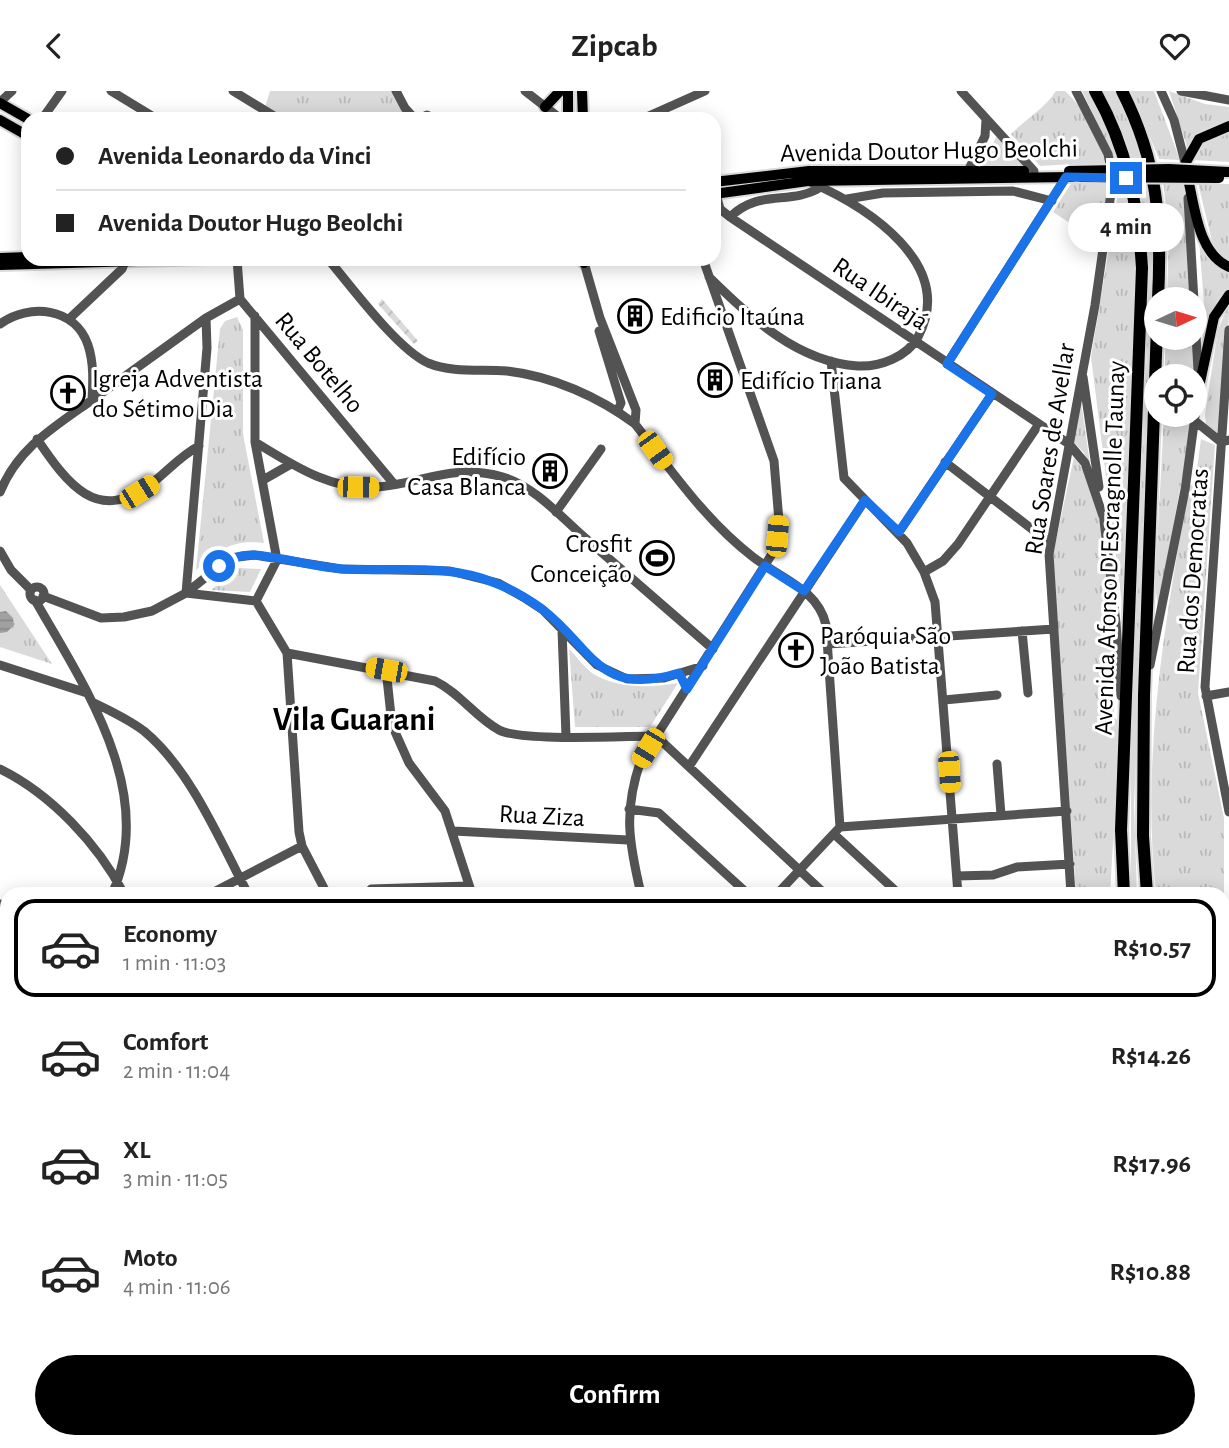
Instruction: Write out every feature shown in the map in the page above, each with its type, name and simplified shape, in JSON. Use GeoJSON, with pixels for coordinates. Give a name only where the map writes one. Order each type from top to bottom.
{"type":"FeatureCollection","features":[{"type":"Feature","properties":{"kind":"highway","name":"Avenida Afonso D'Escragnolle Taunay"},"geometry":{"type":"LineString","coordinates":[[1095,91],[1123,151],[1136,204],[1141,308],[1123,789],[1124,887]]}},
{"type":"Feature","properties":{"kind":"highway"},"geometry":{"type":"LineString","coordinates":[[1122,91],[1146,145],[1154,180],[1159,242],[1158,287]]}},
{"type":"Feature","properties":{"kind":"highway","name":"Avenida Afonso D'Escragnolle Taunay"},"geometry":{"type":"LineString","coordinates":[[1147,887],[1143,836],[1144,695],[1156,350]]}},
{"type":"Feature","properties":{"kind":"highway"},"geometry":{"type":"LineString","coordinates":[[1116,887],[1123,789]]}},
{"type":"Feature","properties":{"kind":"main road"},"geometry":{"type":"LineString","coordinates":[[545,107],[560,91]]}},
{"type":"Feature","properties":{"kind":"main road"},"geometry":{"type":"LineString","coordinates":[[568,91],[568,112]]}},
{"type":"Feature","properties":{"kind":"main road"},"geometry":{"type":"LineString","coordinates":[[582,91],[583,112]]}},
{"type":"Feature","properties":{"kind":"main road"},"geometry":{"type":"LineString","coordinates":[[0,102],[21,115]]}},
{"type":"Feature","properties":{"kind":"main road"},"geometry":{"type":"LineString","coordinates":[[0,120],[21,132]]}},
{"type":"Feature","properties":{"kind":"main road"},"geometry":{"type":"LineString","coordinates":[[1186,162],[1199,139],[1229,127]]}},
{"type":"Feature","properties":{"kind":"main road","name":"Avenida Doutor Hugo Beolchi"},"geometry":{"type":"LineString","coordinates":[[721,194],[808,181],[928,180],[1169,169],[1229,172]]}},
{"type":"Feature","properties":{"kind":"main road","name":"Avenida Doutor Hugo Beolchi"},"geometry":{"type":"LineString","coordinates":[[721,181],[809,171],[1034,171],[1069,175],[1229,179]]}},
{"type":"Feature","properties":{"kind":"main road"},"geometry":{"type":"LineString","coordinates":[[928,180],[960,178],[968,171]]}},
{"type":"Feature","properties":{"kind":"main road"},"geometry":{"type":"LineString","coordinates":[[1187,175],[1205,244],[1213,257],[1229,267]]}},
{"type":"Feature","properties":{"kind":"main road"},"geometry":{"type":"LineString","coordinates":[[721,187],[757,176]]}},
{"type":"Feature","properties":{"kind":"main road"},"geometry":{"type":"LineString","coordinates":[[0,258],[21,257]]}},
{"type":"Feature","properties":{"kind":"main road"},"geometry":{"type":"LineString","coordinates":[[0,265],[21,264]]}},
{"type":"Feature","properties":{"kind":"main road"},"geometry":{"type":"LineString","coordinates":[[1204,364],[1214,317],[1229,295]]}},
{"type":"Feature","properties":{"kind":"street"},"geometry":{"type":"LineString","coordinates":[[0,102],[12,91]]}},
{"type":"Feature","properties":{"kind":"street"},"geometry":{"type":"LineString","coordinates":[[47,112],[62,91]]}},
{"type":"Feature","properties":{"kind":"street"},"geometry":{"type":"LineString","coordinates":[[111,91],[146,112]]}},
{"type":"Feature","properties":{"kind":"street"},"geometry":{"type":"LineString","coordinates":[[233,91],[268,112]]}},
{"type":"Feature","properties":{"kind":"street"},"geometry":{"type":"LineString","coordinates":[[396,91],[409,112]]}},
{"type":"Feature","properties":{"kind":"street"},"geometry":{"type":"LineString","coordinates":[[525,91],[552,112]]}},
{"type":"Feature","properties":{"kind":"street"},"geometry":{"type":"LineString","coordinates":[[658,112],[705,91]]}},
{"type":"Feature","properties":{"kind":"street"},"geometry":{"type":"LineString","coordinates":[[961,91],[1034,171]]}},
{"type":"Feature","properties":{"kind":"street","name":"Rua Soares de Avellar"},"geometry":{"type":"LineString","coordinates":[[1071,887],[1050,543],[1103,261],[1113,179],[1105,147],[1076,91]]}},
{"type":"Feature","properties":{"kind":"street"},"geometry":{"type":"LineString","coordinates":[[1161,91],[1169,107],[1186,162],[1198,364]]}},
{"type":"Feature","properties":{"kind":"street"},"geometry":{"type":"LineString","coordinates":[[1181,91],[1229,100]]}},
{"type":"Feature","properties":{"kind":"street"},"geometry":{"type":"LineString","coordinates":[[968,171],[985,136],[986,120]]}},
{"type":"Feature","properties":{"kind":"street"},"geometry":{"type":"LineString","coordinates":[[947,364],[1069,175]]}},
{"type":"Feature","properties":{"kind":"street","name":"Avenida Doutor Hugo Beolchi"},"geometry":{"type":"LineString","coordinates":[[883,180],[883,193]]}},
{"type":"Feature","properties":{"kind":"street"},"geometry":{"type":"LineString","coordinates":[[706,273],[767,329],[810,354],[861,366],[879,364],[905,353],[915,342],[927,312],[926,281],[920,268],[896,238],[847,199],[808,181]]}},
{"type":"Feature","properties":{"kind":"street","name":"Avenida Doutor Hugo Beolchi"},"geometry":{"type":"LineString","coordinates":[[730,217],[756,199],[807,194],[821,187]]}},
{"type":"Feature","properties":{"kind":"street","name":"Avenida Doutor Hugo Beolchi"},"geometry":{"type":"LineString","coordinates":[[847,199],[883,193],[1013,191],[1052,201]]}},
{"type":"Feature","properties":{"kind":"street","name":"Rua Ibirajá"},"geometry":{"type":"LineString","coordinates":[[721,210],[1069,444],[1085,463],[1103,516]]}},
{"type":"Feature","properties":{"kind":"street"},"geometry":{"type":"LineString","coordinates":[[69,319],[121,266]]}},
{"type":"Feature","properties":{"kind":"street","name":"Rua Botelho"},"geometry":{"type":"LineString","coordinates":[[238,266],[240,299],[394,484]]}},
{"type":"Feature","properties":{"kind":"street"},"geometry":{"type":"LineString","coordinates":[[334,266],[404,346],[426,362],[444,368],[535,376],[564,386],[635,424],[712,521],[765,566],[804,591],[823,612],[828,644],[837,830],[892,887]]}},
{"type":"Feature","properties":{"kind":"street"},"geometry":{"type":"LineString","coordinates":[[584,266],[600,318],[636,410],[635,424]]}},
{"type":"Feature","properties":{"kind":"street"},"geometry":{"type":"LineString","coordinates":[[640,887],[628,840],[632,785],[641,760],[765,566],[774,549],[779,521],[774,461],[704,266]]}},
{"type":"Feature","properties":{"kind":"street"},"geometry":{"type":"LineString","coordinates":[[0,492],[11,468],[37,439],[206,318],[240,299]]}},
{"type":"Feature","properties":{"kind":"street"},"geometry":{"type":"LineString","coordinates":[[0,324],[18,313],[37,311],[69,319],[87,342],[92,362],[92,400]]}},
{"type":"Feature","properties":{"kind":"street"},"geometry":{"type":"LineString","coordinates":[[255,316],[255,442],[277,559],[256,601]]}},
{"type":"Feature","properties":{"kind":"street"},"geometry":{"type":"LineString","coordinates":[[186,593],[207,345],[206,318]]}},
{"type":"Feature","properties":{"kind":"street"},"geometry":{"type":"LineString","coordinates":[[600,318],[598,327],[621,403],[617,412]]}},
{"type":"Feature","properties":{"kind":"street","name":"Rua dos Democratas"},"geometry":{"type":"LineString","coordinates":[[1229,330],[1225,441],[1206,696],[1229,811]]}},
{"type":"Feature","properties":{"kind":"street"},"geometry":{"type":"LineString","coordinates":[[255,345],[275,341]]}},
{"type":"Feature","properties":{"kind":"street"},"geometry":{"type":"LineString","coordinates":[[831,361],[842,474],[899,532],[924,572],[935,601],[958,887]]}},
{"type":"Feature","properties":{"kind":"street"},"geometry":{"type":"LineString","coordinates":[[1081,368],[1103,516],[1125,724]]}},
{"type":"Feature","properties":{"kind":"street"},"geometry":{"type":"LineString","coordinates":[[899,532],[992,394]]}},
{"type":"Feature","properties":{"kind":"street"},"geometry":{"type":"LineString","coordinates":[[924,572],[950,554],[1039,424]]}},
{"type":"Feature","properties":{"kind":"street"},"geometry":{"type":"LineString","coordinates":[[1144,695],[1194,427]]}},
{"type":"Feature","properties":{"kind":"street"},"geometry":{"type":"LineString","coordinates":[[1203,427],[1225,441]]}},
{"type":"Feature","properties":{"kind":"street"},"geometry":{"type":"LineString","coordinates":[[37,439],[76,490],[94,499],[109,502],[145,488],[199,446]]}},
{"type":"Feature","properties":{"kind":"street"},"geometry":{"type":"LineString","coordinates":[[255,442],[314,477],[342,485],[378,487],[436,474],[494,475],[511,480],[556,512],[713,649]]}},
{"type":"Feature","properties":{"kind":"street"},"geometry":{"type":"LineString","coordinates":[[556,512],[601,449]]}},
{"type":"Feature","properties":{"kind":"street"},"geometry":{"type":"LineString","coordinates":[[946,462],[1050,543]]}},
{"type":"Feature","properties":{"kind":"street"},"geometry":{"type":"LineString","coordinates":[[263,480],[290,464]]}},
{"type":"Feature","properties":{"kind":"street"},"geometry":{"type":"LineString","coordinates":[[690,765],[865,500]]}},
{"type":"Feature","properties":{"kind":"street"},"geometry":{"type":"LineString","coordinates":[[0,551],[11,571],[36,596],[105,730],[123,788],[125,844],[116,887]]}},
{"type":"Feature","properties":{"kind":"street"},"geometry":{"type":"LineString","coordinates":[[36,596],[102,618],[152,611],[186,593],[230,558],[254,555],[341,569],[426,570],[477,576],[498,583],[543,610],[597,665],[627,679],[648,680],[703,666]]}},
{"type":"Feature","properties":{"kind":"street"},"geometry":{"type":"LineString","coordinates":[[186,593],[256,601]]}},
{"type":"Feature","properties":{"kind":"street"},"geometry":{"type":"LineString","coordinates":[[256,601],[287,653],[297,812],[302,846],[323,887]]}},
{"type":"Feature","properties":{"kind":"street"},"geometry":{"type":"LineString","coordinates":[[828,644],[1054,629]]}},
{"type":"Feature","properties":{"kind":"street"},"geometry":{"type":"LineString","coordinates":[[562,630],[566,736]]}},
{"type":"Feature","properties":{"kind":"street"},"geometry":{"type":"LineString","coordinates":[[1022,631],[1028,693]]}},
{"type":"Feature","properties":{"kind":"street"},"geometry":{"type":"LineString","coordinates":[[287,653],[435,681],[447,687],[485,722],[502,732],[531,737],[656,736],[817,887]]}},
{"type":"Feature","properties":{"kind":"street"},"geometry":{"type":"LineString","coordinates":[[0,665],[87,693]]}},
{"type":"Feature","properties":{"kind":"street"},"geometry":{"type":"LineString","coordinates":[[386,670],[389,712],[399,745],[445,811],[454,831],[469,887]]}},
{"type":"Feature","properties":{"kind":"street"},"geometry":{"type":"LineString","coordinates":[[679,673],[687,689]]}},
{"type":"Feature","properties":{"kind":"street"},"geometry":{"type":"LineString","coordinates":[[1206,696],[1229,692]]}},
{"type":"Feature","properties":{"kind":"street"},"geometry":{"type":"LineString","coordinates":[[944,700],[997,695]]}},
{"type":"Feature","properties":{"kind":"street"},"geometry":{"type":"LineString","coordinates":[[92,702],[144,731],[169,760],[207,815],[244,887]]}},
{"type":"Feature","properties":{"kind":"street"},"geometry":{"type":"LineString","coordinates":[[997,764],[1001,815]]}},
{"type":"Feature","properties":{"kind":"street"},"geometry":{"type":"LineString","coordinates":[[0,769],[27,783],[75,827],[120,887]]}},
{"type":"Feature","properties":{"kind":"street"},"geometry":{"type":"LineString","coordinates":[[629,809],[659,813],[740,887]]}},
{"type":"Feature","properties":{"kind":"street"},"geometry":{"type":"LineString","coordinates":[[783,887],[837,830],[1067,811]]}},
{"type":"Feature","properties":{"kind":"street","name":"Rua Ziza"},"geometry":{"type":"LineString","coordinates":[[454,831],[628,840]]}},
{"type":"Feature","properties":{"kind":"street"},"geometry":{"type":"LineString","coordinates":[[223,887],[302,846]]}},
{"type":"Feature","properties":{"kind":"street"},"geometry":{"type":"LineString","coordinates":[[957,876],[993,875],[1017,867],[1070,863]]}},
{"type":"Feature","properties":{"kind":"green space"},"geometry":{"type":"Polygon","coordinates":[[[270,91],[395,91],[408,112],[270,112],[265,107],[270,91]]]}},
{"type":"Feature","properties":{"kind":"green space"},"geometry":{"type":"Polygon","coordinates":[[[1056,91],[1065,91],[1081,109],[1106,155],[1110,186],[1102,244],[1053,212],[1072,182],[1071,164],[1040,166],[1011,134],[1056,91]]]}},
{"type":"Feature","properties":{"kind":"green space"},"geometry":{"type":"Polygon","coordinates":[[[1082,91],[1089,91],[1119,159],[1114,159],[1082,91]]]}},
{"type":"Feature","properties":{"kind":"green space"},"geometry":{"type":"Polygon","coordinates":[[[1102,91],[1118,91],[1146,158],[1131,158],[1102,91]]]}},
{"type":"Feature","properties":{"kind":"green space"},"geometry":{"type":"Polygon","coordinates":[[[1131,91],[1154,91],[1180,160],[1159,159],[1131,91]]]}},
{"type":"Feature","properties":{"kind":"green space"},"geometry":{"type":"Polygon","coordinates":[[[1169,91],[1205,104],[1229,107],[1229,123],[1204,129],[1187,147],[1169,91]]]}},
{"type":"Feature","properties":{"kind":"green space"},"geometry":{"type":"Polygon","coordinates":[[[1229,133],[1229,162],[1191,160],[1208,139],[1229,133]]]}},
{"type":"Feature","properties":{"kind":"green space"},"geometry":{"type":"Polygon","coordinates":[[[997,135],[1024,165],[1023,167],[982,168],[997,135]]]}},
{"type":"Feature","properties":{"kind":"green space"},"geometry":{"type":"Polygon","coordinates":[[[1152,180],[1155,287],[1148,287],[1146,234],[1137,181],[1152,180]]]}},
{"type":"Feature","properties":{"kind":"green space"},"geometry":{"type":"Polygon","coordinates":[[[1163,180],[1183,181],[1192,287],[1167,287],[1169,234],[1163,180]]]}},
{"type":"Feature","properties":{"kind":"green space"},"geometry":{"type":"Polygon","coordinates":[[[1120,181],[1125,181],[1136,276],[1123,612],[1091,357],[1120,181]]]}},
{"type":"Feature","properties":{"kind":"green space"},"geometry":{"type":"Polygon","coordinates":[[[1198,183],[1229,184],[1229,263],[1213,245],[1198,183]]]}},
{"type":"Feature","properties":{"kind":"green space"},"geometry":{"type":"Polygon","coordinates":[[[1198,227],[1229,272],[1229,291],[1217,301],[1208,325],[1208,287],[1203,287],[1198,227]]]}},
{"type":"Feature","properties":{"kind":"green space"},"geometry":{"type":"Polygon","coordinates":[[[382,299],[418,341],[414,344],[378,304],[382,299]]]}},
{"type":"Feature","properties":{"kind":"green space"},"geometry":{"type":"Polygon","coordinates":[[[1229,303],[1221,436],[1207,427],[1207,401],[1218,330],[1229,303]]]}},
{"type":"Feature","properties":{"kind":"green space"},"geometry":{"type":"Polygon","coordinates":[[[237,317],[243,330],[243,434],[264,543],[243,543],[226,547],[196,570],[220,329],[225,321],[237,317]]]}},
{"type":"Feature","properties":{"kind":"green space"},"geometry":{"type":"Polygon","coordinates":[[[1147,350],[1154,350],[1153,364],[1146,364],[1147,350]]]}},
{"type":"Feature","properties":{"kind":"green space"},"geometry":{"type":"Polygon","coordinates":[[[1165,350],[1195,350],[1195,364],[1165,364],[1165,350]]]}},
{"type":"Feature","properties":{"kind":"green space"},"geometry":{"type":"Polygon","coordinates":[[[1081,401],[1091,471],[1084,453],[1073,441],[1081,401]]]}},
{"type":"Feature","properties":{"kind":"green space"},"geometry":{"type":"Polygon","coordinates":[[[1144,422],[1144,427],[1151,427],[1134,805],[1137,887],[1131,887],[1131,738],[1144,422]]]}},
{"type":"Feature","properties":{"kind":"green space"},"geometry":{"type":"Polygon","coordinates":[[[1163,427],[1192,427],[1158,606],[1155,586],[1163,427]]]}},
{"type":"Feature","properties":{"kind":"green space"},"geometry":{"type":"Polygon","coordinates":[[[1201,439],[1215,445],[1198,693],[1224,818],[1224,887],[1155,887],[1151,791],[1158,689],[1189,486],[1195,483],[1201,439]]]}},
{"type":"Feature","properties":{"kind":"green space"},"geometry":{"type":"Polygon","coordinates":[[[1074,457],[1087,478],[1097,507],[1109,581],[1114,658],[1114,717],[1120,723],[1110,887],[1076,887],[1053,554],[1074,457]]]}},
{"type":"Feature","properties":{"kind":"green space"},"geometry":{"type":"Polygon","coordinates":[[[238,568],[261,569],[250,592],[211,590],[238,568]]]}},
{"type":"Feature","properties":{"kind":"green space"},"geometry":{"type":"Polygon","coordinates":[[[0,585],[52,664],[0,647],[0,585]]]}},
{"type":"Feature","properties":{"kind":"green space"},"geometry":{"type":"Polygon","coordinates":[[[569,649],[592,673],[612,682],[646,686],[678,683],[650,727],[575,727],[569,649]]]}},
{"type":"Feature","properties":{"kind":"shaded area"},"geometry":{"type":"Polygon","coordinates":[[[6,611],[13,618],[14,625],[7,632],[0,633],[0,612],[6,611]]]}},
{"type":"Feature","properties":{"kind":"railway"},"geometry":{"type":"LineString","coordinates":[[1068,169],[1176,167],[1229,170]]}},
{"type":"Feature","properties":{"kind":"place","name":"Edificio Itaúna"},"geometry":{"type":"Point","coordinates":[635,316]}},
{"type":"Feature","properties":{"kind":"place","name":"Edifício Triana"},"geometry":{"type":"Point","coordinates":[715,380]}},
{"type":"Feature","properties":{"kind":"place","name":"Igreja Adventista do Sétimo Dia"},"geometry":{"type":"Point","coordinates":[68,393]}},
{"type":"Feature","properties":{"kind":"place","name":"Edifício Casa Blanca"},"geometry":{"type":"Point","coordinates":[550,471]}},
{"type":"Feature","properties":{"kind":"place","name":"Crosfit Conceição"},"geometry":{"type":"Point","coordinates":[657,558]}},
{"type":"Feature","properties":{"kind":"place","name":"Paróquia São João Batista"},"geometry":{"type":"Point","coordinates":[796,650]}},
{"type":"Feature","properties":{"kind":"district","name":"Vila Guarani"},"geometry":{"type":"Point","coordinates":[354,718]}},
{"type":"Feature","properties":{"kind":"route"},"geometry":{"type":"LineString","coordinates":[[219,566],[230,558],[254,555],[341,569],[450,571],[477,576],[498,583],[543,610],[597,665],[609,672],[627,679],[648,680],[679,673],[687,689],[765,566],[804,591],[865,500],[899,532],[992,394],[947,364],[1066,177],[1126,178]]}}]}
